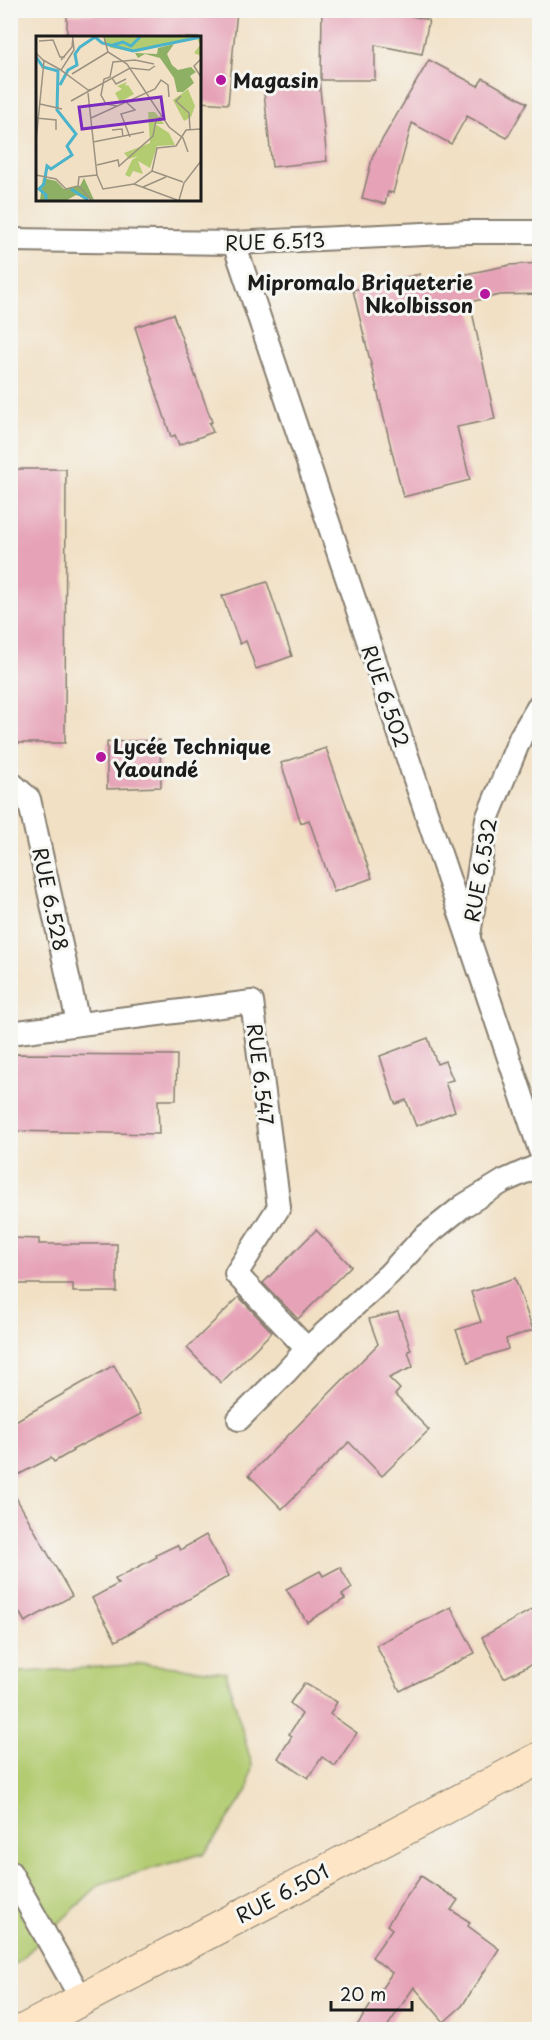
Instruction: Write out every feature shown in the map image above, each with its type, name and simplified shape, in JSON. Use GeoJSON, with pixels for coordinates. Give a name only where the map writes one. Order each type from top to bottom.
{"type":"FeatureCollection","features":[{"type":"Feature","properties":{"kind":"street","name":"RUE 6.513"},"geometry":{"type":"LineString","coordinates":[[10,240],[234,243],[466,232],[540,232]]}},
{"type":"Feature","properties":{"kind":"street","name":"RUE 6.502"},"geometry":{"type":"LineString","coordinates":[[234,243],[540,1150]]}},
{"type":"Feature","properties":{"kind":"street","name":"RUE 6.532"},"geometry":{"type":"LineString","coordinates":[[468,940],[487,819],[521,736],[540,704]]}},
{"type":"Feature","properties":{"kind":"street","name":"RUE 6.528"},"geometry":{"type":"LineString","coordinates":[[10,782],[29,799],[78,1023]]}},
{"type":"Feature","properties":{"kind":"street","name":"RUE 6.547"},"geometry":{"type":"LineString","coordinates":[[10,1033],[252,1002],[279,1207],[236,1274],[306,1349]]}},
{"type":"Feature","properties":{"kind":"street"},"geometry":{"type":"LineString","coordinates":[[239,1419],[306,1349],[396,1267],[423,1238],[463,1206],[504,1181],[540,1165]]}},
{"type":"Feature","properties":{"kind":"street","name":"RUE 6.501"},"geometry":{"type":"LineString","coordinates":[[24,2030],[540,1758]]}},
{"type":"Feature","properties":{"kind":"street"},"geometry":{"type":"LineString","coordinates":[[10,1872],[81,1998]]}},
{"type":"Feature","properties":{"kind":"green space"},"geometry":{"type":"Polygon","coordinates":[[[145,1664],[226,1672],[252,1765],[248,1790],[205,1853],[100,1884],[17,1963],[11,1966],[11,1673],[145,1664]]]}},
{"type":"Feature","properties":{"kind":"building"},"geometry":{"type":"Polygon","coordinates":[[[210,10],[237,10],[228,104],[201,102],[201,36],[67,36],[67,14],[154,13],[209,16],[210,10]]]}},
{"type":"Feature","properties":{"kind":"building"},"geometry":{"type":"Polygon","coordinates":[[[322,10],[384,10],[429,20],[422,54],[375,45],[375,80],[321,80],[322,10]]]}},
{"type":"Feature","properties":{"kind":"building"},"geometry":{"type":"Polygon","coordinates":[[[429,60],[478,86],[483,78],[527,103],[507,138],[467,116],[451,144],[412,123],[393,193],[388,192],[385,204],[362,198],[373,155],[429,60]]]}},
{"type":"Feature","properties":{"kind":"building"},"geometry":{"type":"Polygon","coordinates":[[[319,78],[327,161],[272,167],[263,83],[319,78]]]}},
{"type":"Feature","properties":{"kind":"building"},"geometry":{"type":"Polygon","coordinates":[[[540,263],[540,294],[500,295],[470,302],[495,419],[457,427],[470,480],[403,497],[353,290],[420,274],[422,283],[510,265],[540,263]]]}},
{"type":"Feature","properties":{"kind":"building"},"geometry":{"type":"Polygon","coordinates":[[[173,314],[212,422],[209,423],[213,432],[179,445],[175,435],[171,437],[135,327],[173,314]]]}},
{"type":"Feature","properties":{"kind":"building"},"geometry":{"type":"Polygon","coordinates":[[[10,469],[66,469],[65,743],[10,743],[10,469]]]}},
{"type":"Feature","properties":{"kind":"building"},"geometry":{"type":"Polygon","coordinates":[[[267,582],[292,656],[256,669],[246,641],[240,644],[222,596],[267,582]]]}},
{"type":"Feature","properties":{"kind":"building"},"geometry":{"type":"Polygon","coordinates":[[[160,740],[161,787],[107,789],[107,742],[160,740]]]}},
{"type":"Feature","properties":{"kind":"building"},"geometry":{"type":"Polygon","coordinates":[[[326,748],[372,878],[334,892],[309,820],[301,823],[281,763],[326,748]]]}},
{"type":"Feature","properties":{"kind":"building"},"geometry":{"type":"Polygon","coordinates":[[[428,1038],[437,1064],[445,1061],[453,1080],[445,1082],[455,1111],[416,1126],[406,1100],[396,1104],[394,1101],[380,1056],[428,1038]]]}},
{"type":"Feature","properties":{"kind":"building"},"geometry":{"type":"Polygon","coordinates":[[[10,1054],[177,1055],[176,1100],[158,1100],[159,1134],[10,1131],[10,1054]]]}},
{"type":"Feature","properties":{"kind":"building"},"geometry":{"type":"Polygon","coordinates":[[[316,1230],[351,1266],[298,1319],[263,1283],[316,1230]]]}},
{"type":"Feature","properties":{"kind":"building"},"geometry":{"type":"Polygon","coordinates":[[[10,1238],[39,1239],[39,1244],[117,1244],[117,1292],[73,1292],[73,1284],[10,1284],[10,1238]]]}},
{"type":"Feature","properties":{"kind":"building"},"geometry":{"type":"Polygon","coordinates":[[[515,1278],[533,1330],[506,1339],[508,1349],[468,1362],[456,1330],[481,1322],[471,1292],[515,1278]]]}},
{"type":"Feature","properties":{"kind":"building"},"geometry":{"type":"Polygon","coordinates":[[[239,1297],[272,1332],[221,1383],[187,1348],[239,1297]]]}},
{"type":"Feature","properties":{"kind":"building"},"geometry":{"type":"Polygon","coordinates":[[[398,1312],[411,1350],[408,1351],[413,1367],[389,1378],[400,1389],[395,1395],[429,1430],[382,1476],[349,1442],[282,1509],[249,1475],[378,1344],[369,1319],[398,1312]]]}},
{"type":"Feature","properties":{"kind":"building"},"geometry":{"type":"Polygon","coordinates":[[[114,1365],[141,1414],[72,1450],[54,1462],[51,1458],[10,1479],[10,1424],[114,1365]]]}},
{"type":"Feature","properties":{"kind":"building"},"geometry":{"type":"Polygon","coordinates":[[[10,1487],[72,1596],[25,1622],[10,1597],[10,1487]]]}},
{"type":"Feature","properties":{"kind":"building"},"geometry":{"type":"Polygon","coordinates":[[[206,1535],[229,1576],[116,1641],[92,1598],[118,1584],[115,1579],[157,1557],[156,1555],[177,1545],[180,1550],[206,1535]]]}},
{"type":"Feature","properties":{"kind":"building"},"geometry":{"type":"Polygon","coordinates":[[[340,1567],[352,1588],[342,1595],[345,1599],[307,1622],[286,1589],[320,1571],[323,1576],[340,1567]]]}},
{"type":"Feature","properties":{"kind":"building"},"geometry":{"type":"Polygon","coordinates":[[[540,1605],[540,1660],[504,1678],[482,1637],[540,1605]]]}},
{"type":"Feature","properties":{"kind":"building"},"geometry":{"type":"Polygon","coordinates":[[[451,1607],[475,1653],[400,1691],[376,1645],[451,1607]]]}},
{"type":"Feature","properties":{"kind":"building"},"geometry":{"type":"Polygon","coordinates":[[[304,1683],[337,1702],[330,1714],[357,1733],[335,1766],[322,1757],[308,1778],[278,1758],[292,1736],[289,1734],[302,1714],[290,1703],[304,1683]]]}},
{"type":"Feature","properties":{"kind":"building"},"geometry":{"type":"Polygon","coordinates":[[[421,1876],[458,1900],[451,1910],[470,1922],[468,1926],[499,1949],[462,2006],[444,2022],[414,1987],[385,2030],[354,2030],[392,1973],[372,1957],[392,1929],[387,1925],[421,1876]]]}},
{"type":"Feature","properties":{"kind":"place","name":"Magasin"},"geometry":{"type":"Point","coordinates":[221,80]}},
{"type":"Feature","properties":{"kind":"place","name":"Mipromalo Briqueterie Nkolbisson"},"geometry":{"type":"Point","coordinates":[485,294]}},
{"type":"Feature","properties":{"kind":"place","name":"Lycée Technique Yaoundé"},"geometry":{"type":"Point","coordinates":[101,757]}}]}
